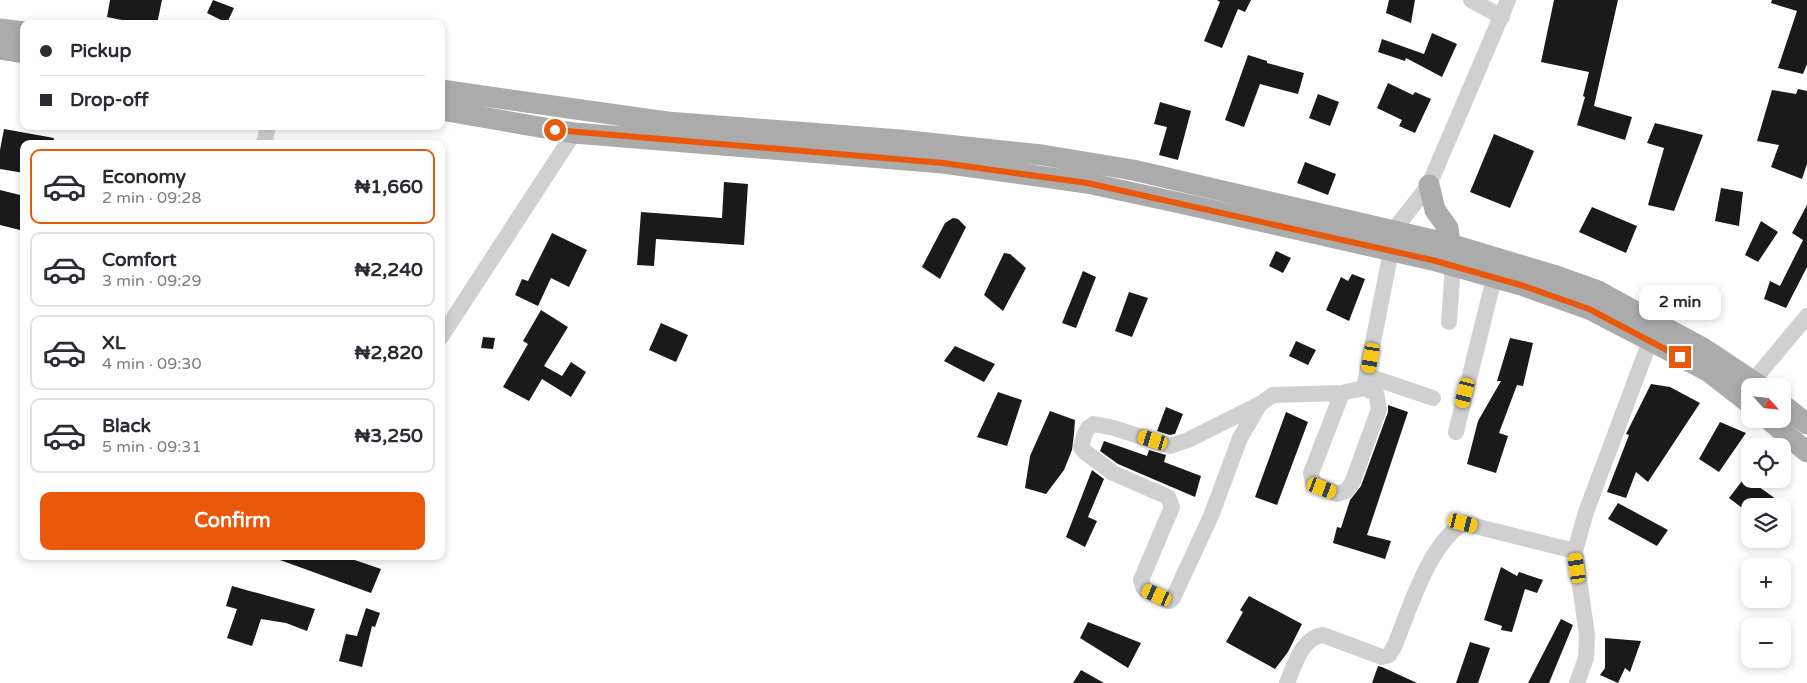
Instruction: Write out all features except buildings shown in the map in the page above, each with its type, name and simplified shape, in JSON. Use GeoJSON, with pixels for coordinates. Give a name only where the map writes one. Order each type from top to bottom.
{"type":"FeatureCollection","features":[{"type":"Feature","properties":{"kind":"main road"},"geometry":{"type":"LineString","coordinates":[[0,29],[20,32]]}},
{"type":"Feature","properties":{"kind":"main road"},"geometry":{"type":"LineString","coordinates":[[0,49],[20,52]]}},
{"type":"Feature","properties":{"kind":"main road"},"geometry":{"type":"LineString","coordinates":[[445,91],[667,122],[842,134],[1042,155],[1133,170],[1392,241],[1453,266],[1589,309],[1708,372],[1741,397]]}},
{"type":"Feature","properties":{"kind":"main road"},"geometry":{"type":"LineString","coordinates":[[445,111],[574,133],[943,163],[1060,179],[1180,203],[1392,241],[1450,244],[1553,275],[1598,291],[1703,348],[1747,378]]}},
{"type":"Feature","properties":{"kind":"main road"},"geometry":{"type":"LineString","coordinates":[[1429,185],[1434,210],[1448,228],[1450,244]]}},
{"type":"Feature","properties":{"kind":"main road"},"geometry":{"type":"LineString","coordinates":[[1791,411],[1807,424]]}},
{"type":"Feature","properties":{"kind":"main road"},"geometry":{"type":"LineString","coordinates":[[1779,428],[1807,452]]}},
{"type":"Feature","properties":{"kind":"street"},"geometry":{"type":"LineString","coordinates":[[1471,0],[1502,17]]}},
{"type":"Feature","properties":{"kind":"street"},"geometry":{"type":"LineString","coordinates":[[1366,382],[1392,241],[1429,185],[1508,0]]}},
{"type":"Feature","properties":{"kind":"street"},"geometry":{"type":"LineString","coordinates":[[445,331],[574,133]]}},
{"type":"Feature","properties":{"kind":"street"},"geometry":{"type":"LineString","coordinates":[[1449,322],[1453,266]]}},
{"type":"Feature","properties":{"kind":"street"},"geometry":{"type":"LineString","coordinates":[[1456,432],[1494,278]]}},
{"type":"Feature","properties":{"kind":"street"},"geometry":{"type":"LineString","coordinates":[[1760,378],[1807,316]]}},
{"type":"Feature","properties":{"kind":"street"},"geometry":{"type":"LineString","coordinates":[[1577,683],[1586,658],[1588,635],[1575,551],[1586,512],[1650,341]]}},
{"type":"Feature","properties":{"kind":"street"},"geometry":{"type":"LineString","coordinates":[[1342,392],[1311,473],[1313,482],[1337,494],[1346,490],[1352,483],[1378,409],[1376,393],[1366,382]]}},
{"type":"Feature","properties":{"kind":"street"},"geometry":{"type":"LineString","coordinates":[[1260,404],[1240,438],[1211,516],[1173,598],[1169,600],[1144,589],[1140,580],[1172,507],[1172,501],[1168,497],[1114,473],[1085,452],[1081,447],[1088,428],[1094,424],[1114,428],[1170,446],[1188,440],[1260,404],[1272,395],[1342,392],[1366,382],[1433,398]]}},
{"type":"Feature","properties":{"kind":"street"},"geometry":{"type":"LineString","coordinates":[[1287,683],[1304,645],[1313,636],[1323,635],[1382,657],[1389,655],[1416,591],[1439,548],[1455,529],[1463,523],[1575,551]]}},
{"type":"Feature","properties":{"kind":"route"},"geometry":{"type":"LineString","coordinates":[[555,130],[698,144],[943,163],[1087,183],[1432,260],[1524,286],[1589,309],[1680,357]]}}]}
